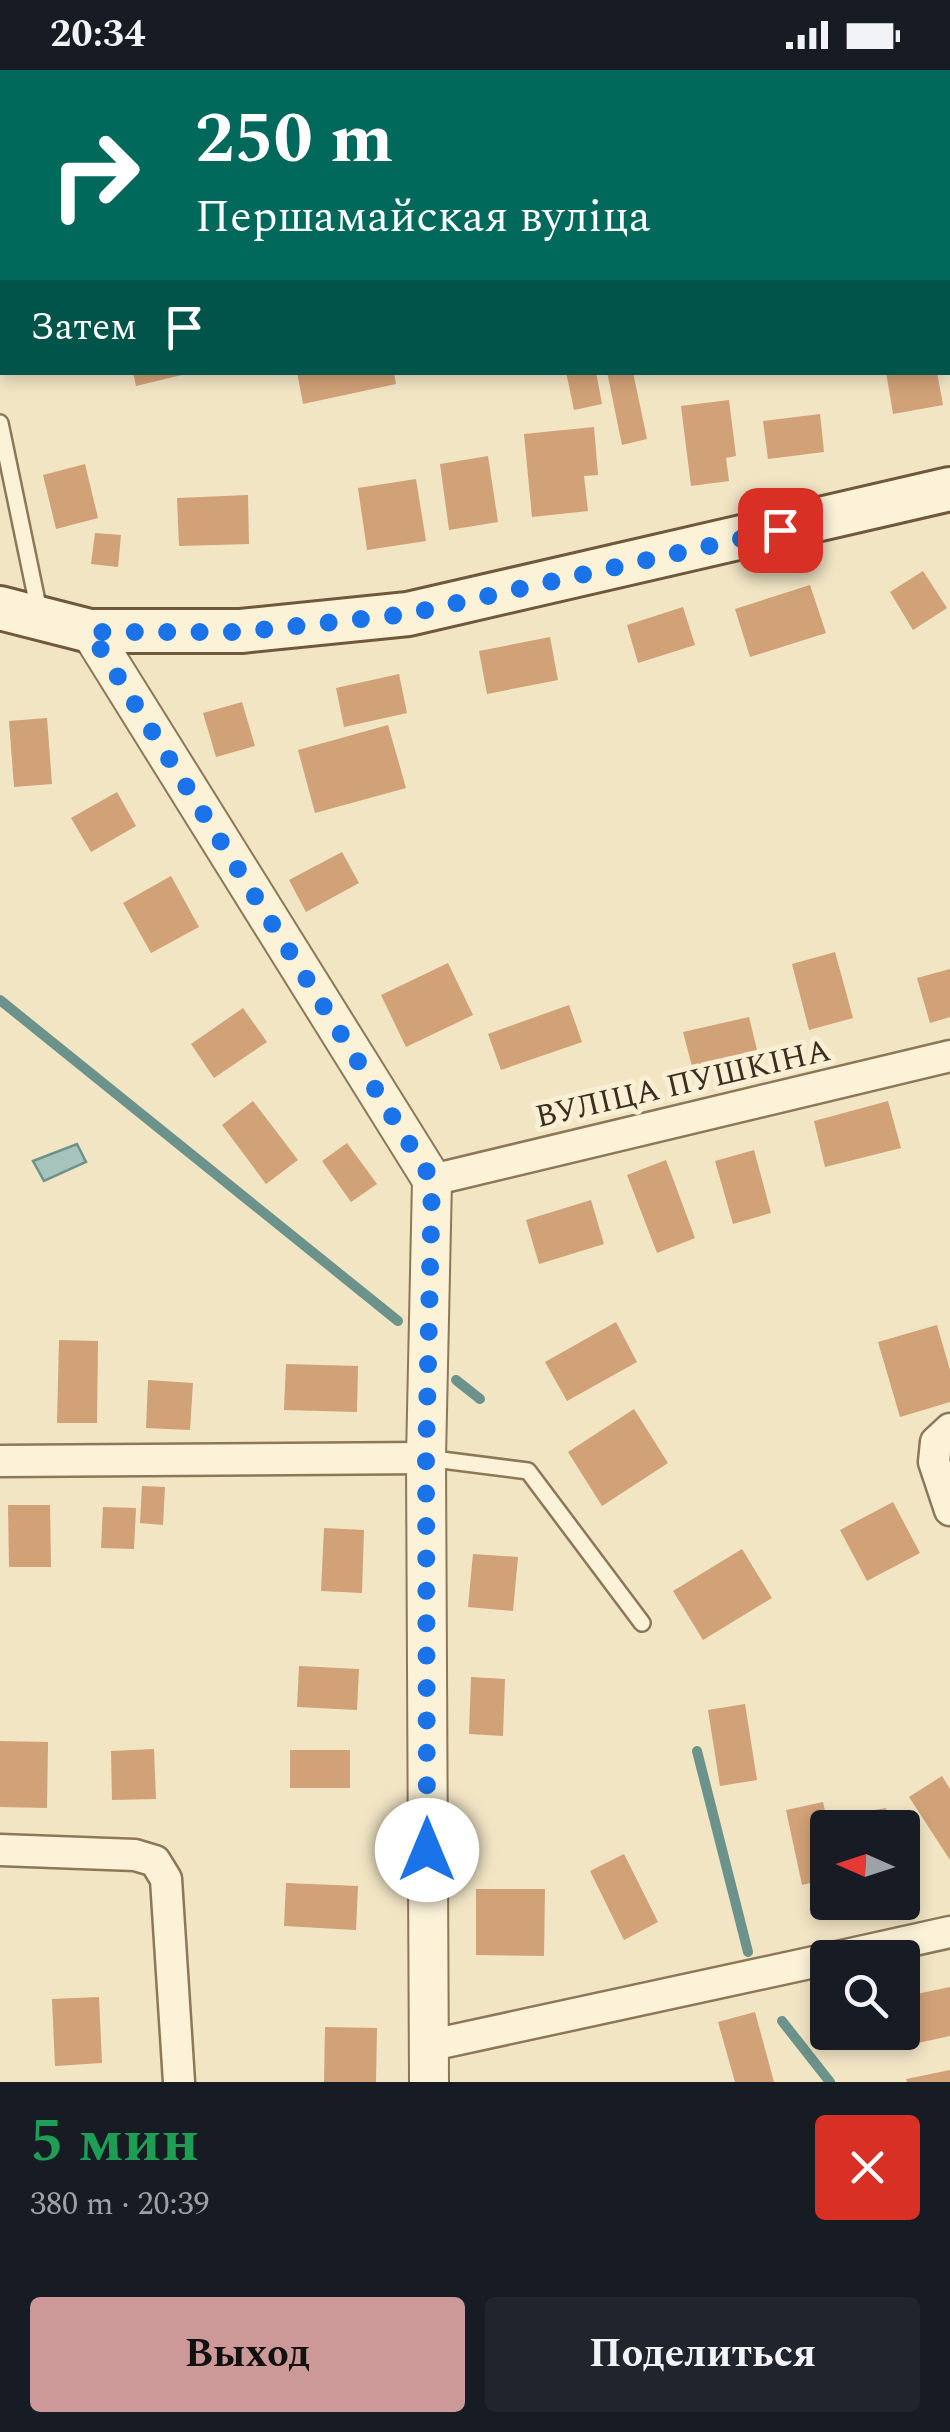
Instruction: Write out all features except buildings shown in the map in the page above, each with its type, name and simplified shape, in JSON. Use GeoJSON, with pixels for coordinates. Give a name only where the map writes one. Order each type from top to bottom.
{"type":"FeatureCollection","features":[{"type":"Feature","properties":{"kind":"main road"},"geometry":{"type":"LineString","coordinates":[[0,608],[90,632],[241,632],[408,614],[950,489]]}},
{"type":"Feature","properties":{"kind":"street"},"geometry":{"type":"LineString","coordinates":[[90,632],[432,1180],[426,1458],[428,2064],[810,1963]]}},
{"type":"Feature","properties":{"kind":"street","name":"ВУЛІЦА ПУШКІНА"},"geometry":{"type":"LineString","coordinates":[[432,1180],[950,1056]]}},
{"type":"Feature","properties":{"kind":"street"},"geometry":{"type":"LineString","coordinates":[[950,1429],[936,1442],[934,1462],[950,1510]]}},
{"type":"Feature","properties":{"kind":"street"},"geometry":{"type":"LineString","coordinates":[[0,1461],[426,1458]]}},
{"type":"Feature","properties":{"kind":"street"},"geometry":{"type":"LineString","coordinates":[[0,1850],[135,1855],[155,1861],[166,1879],[179,2082]]}},
{"type":"Feature","properties":{"kind":"street"},"geometry":{"type":"LineString","coordinates":[[913,1940],[950,1932]]}},
{"type":"Feature","properties":{"kind":"lane"},"geometry":{"type":"LineString","coordinates":[[0,422],[41,620]]}},
{"type":"Feature","properties":{"kind":"lane"},"geometry":{"type":"LineString","coordinates":[[426,1458],[528,1471],[642,1623]]}},
{"type":"Feature","properties":{"kind":"water"},"geometry":{"type":"Polygon","coordinates":[[[77,1144],[86,1162],[44,1181],[33,1161],[77,1144]]]}},
{"type":"Feature","properties":{"kind":"waterway"},"geometry":{"type":"LineString","coordinates":[[0,1000],[398,1321]]}},
{"type":"Feature","properties":{"kind":"waterway"},"geometry":{"type":"LineString","coordinates":[[456,1380],[480,1399]]}},
{"type":"Feature","properties":{"kind":"waterway"},"geometry":{"type":"LineString","coordinates":[[697,1751],[748,1952]]}},
{"type":"Feature","properties":{"kind":"waterway"},"geometry":{"type":"LineString","coordinates":[[782,2021],[830,2082]]}},
{"type":"Feature","properties":{"kind":"route"},"geometry":{"type":"LineString","coordinates":[[427,1850],[426,1458],[432,1180],[90,632],[241,632],[408,614],[780,530]]}}]}
